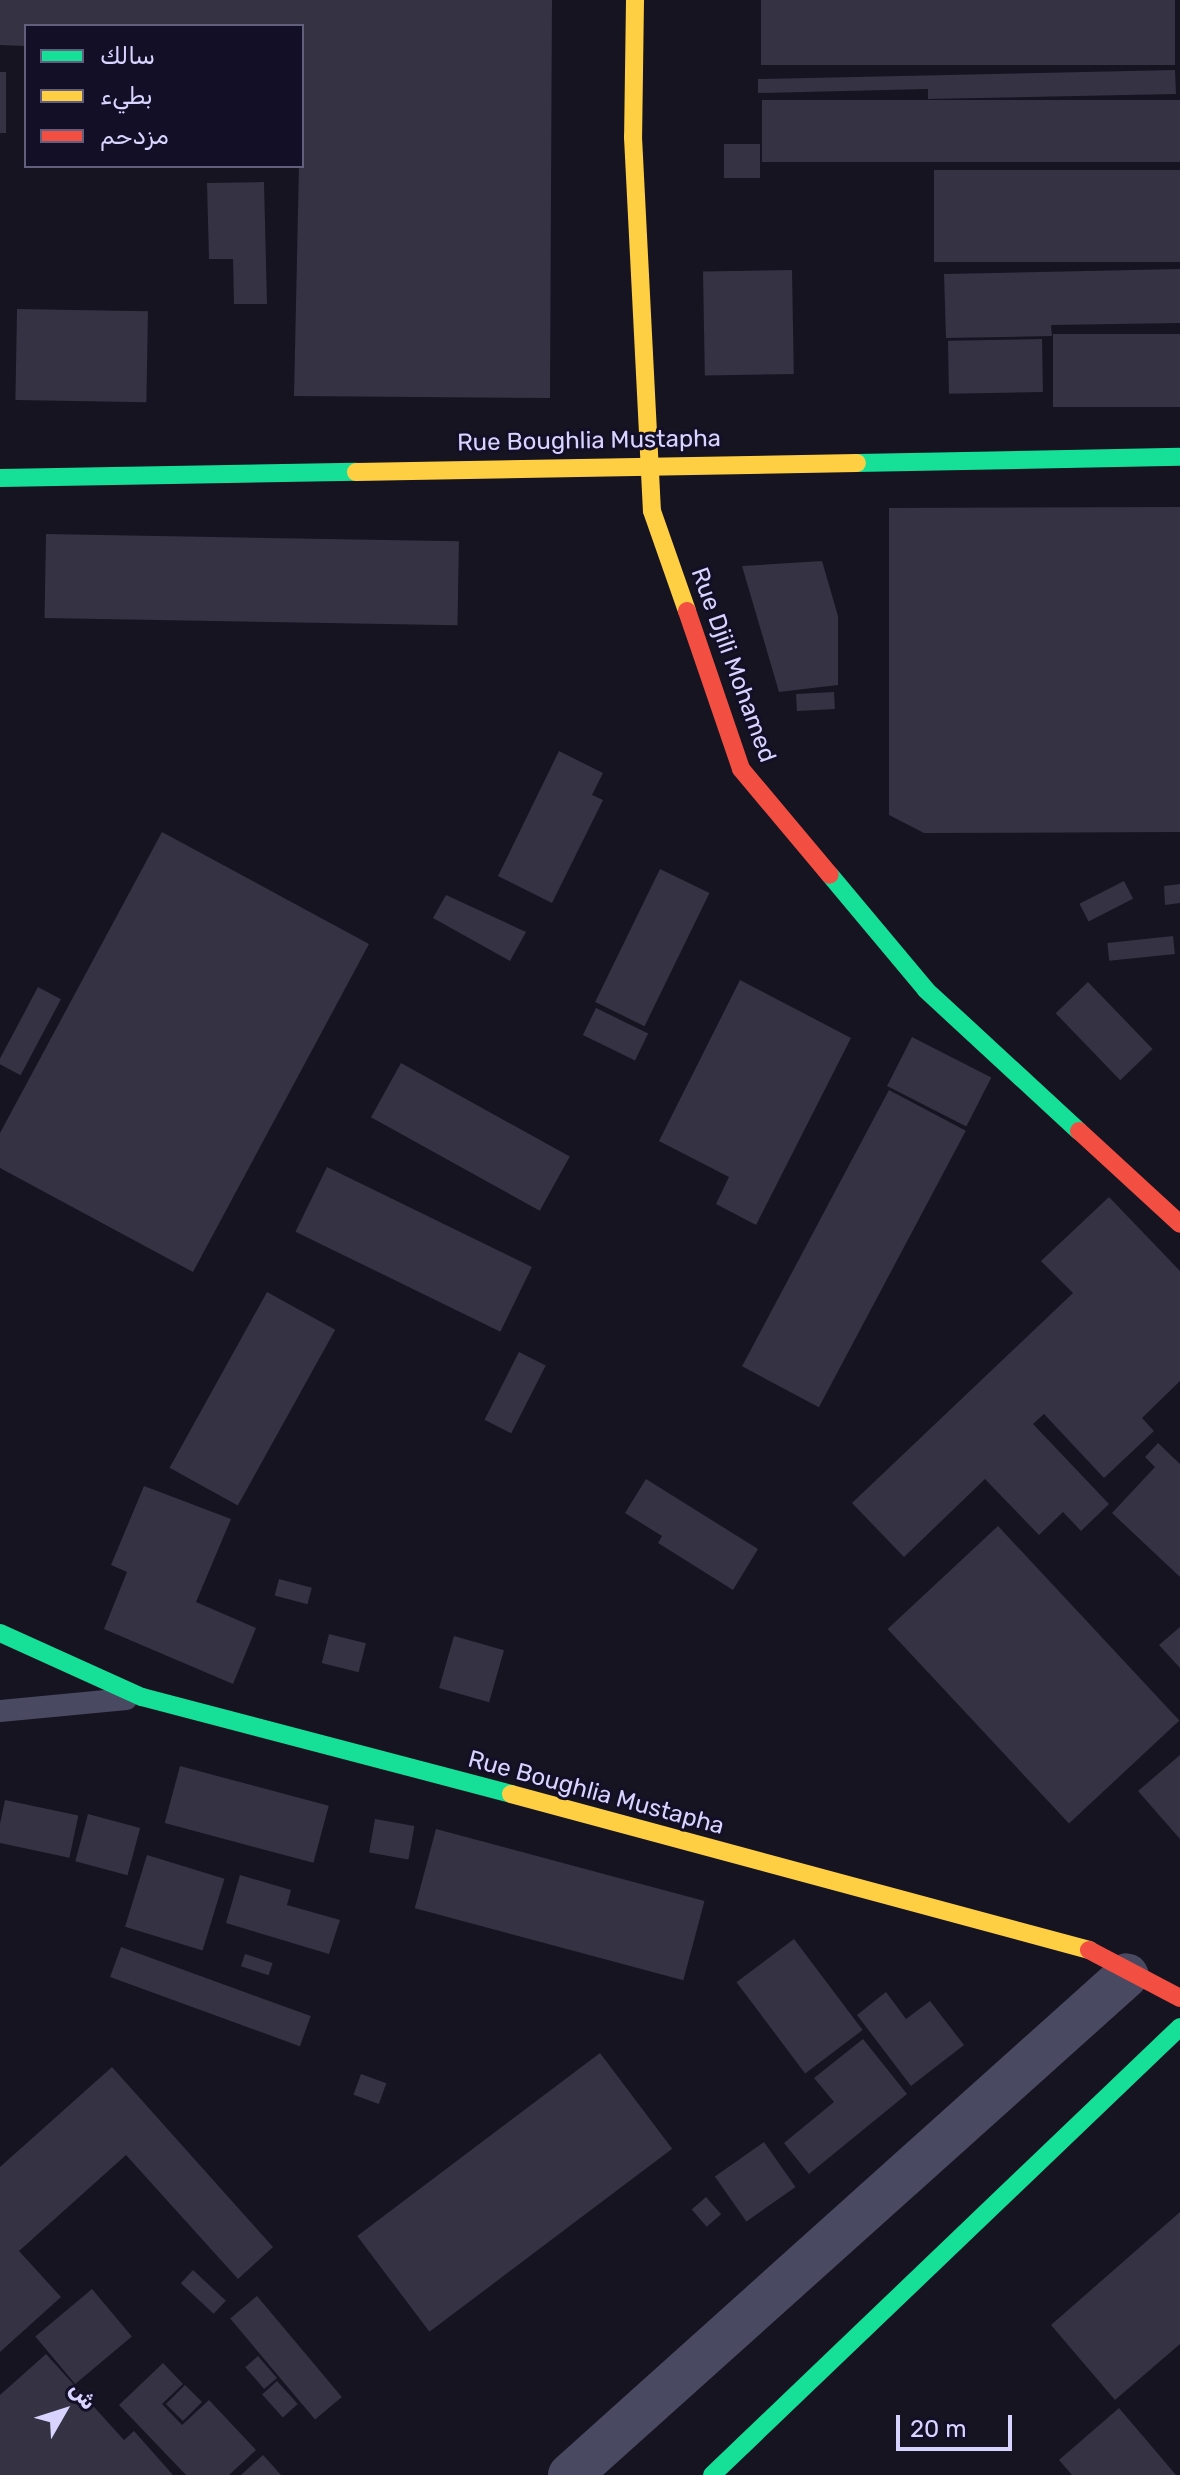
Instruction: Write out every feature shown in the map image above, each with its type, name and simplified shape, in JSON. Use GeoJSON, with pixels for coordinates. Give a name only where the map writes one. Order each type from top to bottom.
{"type":"FeatureCollection","features":[{"type":"Feature","properties":{"kind":"street","name":"Rue Djili Mohamed"},"geometry":{"type":"LineString","coordinates":[[635,0],[633,137],[645,463],[652,511],[741,769],[926,990],[1180,1224]]}},
{"type":"Feature","properties":{"kind":"street","name":"Rue Boughlia Mustapha"},"geometry":{"type":"LineString","coordinates":[[0,478],[645,463],[1180,457]]}},
{"type":"Feature","properties":{"kind":"street","name":"Rue Boughlia Mustapha"},"geometry":{"type":"LineString","coordinates":[[0,1633],[142,1697],[1081,1945],[1127,1975],[1180,1998]]}},
{"type":"Feature","properties":{"kind":"street"},"geometry":{"type":"LineString","coordinates":[[570,2475],[1127,1975]]}},
{"type":"Feature","properties":{"kind":"street"},"geometry":{"type":"LineString","coordinates":[[712,2475],[1180,2027]]}},
{"type":"Feature","properties":{"kind":"lane"},"geometry":{"type":"LineString","coordinates":[[0,1711],[142,1697]]}},
{"type":"Feature","properties":{"kind":"building"},"geometry":{"type":"Polygon","coordinates":[[[0,0],[552,0],[550,398],[294,396],[299,168],[304,168],[304,24],[24,24],[24,46],[0,45],[0,0]]]}},
{"type":"Feature","properties":{"kind":"building"},"geometry":{"type":"Polygon","coordinates":[[[761,0],[1175,0],[1175,65],[761,65],[761,0]]]}},
{"type":"Feature","properties":{"kind":"building"},"geometry":{"type":"Polygon","coordinates":[[[1175,70],[1176,94],[928,99],[928,89],[758,93],[758,79],[1175,70]]]}},
{"type":"Feature","properties":{"kind":"building"},"geometry":{"type":"Polygon","coordinates":[[[0,72],[6,72],[6,133],[0,133],[0,72]]]}},
{"type":"Feature","properties":{"kind":"building"},"geometry":{"type":"Polygon","coordinates":[[[762,100],[1180,100],[1180,162],[762,162],[762,100]]]}},
{"type":"Feature","properties":{"kind":"building"},"geometry":{"type":"Polygon","coordinates":[[[724,144],[760,144],[760,178],[724,178],[724,144]]]}},
{"type":"Feature","properties":{"kind":"building"},"geometry":{"type":"Polygon","coordinates":[[[934,170],[1180,170],[1180,262],[934,262],[934,170]]]}},
{"type":"Feature","properties":{"kind":"building"},"geometry":{"type":"Polygon","coordinates":[[[264,182],[267,304],[234,304],[233,259],[209,259],[207,183],[264,182]]]}},
{"type":"Feature","properties":{"kind":"building"},"geometry":{"type":"Polygon","coordinates":[[[1180,269],[1180,323],[1051,325],[1052,336],[946,338],[944,274],[1180,269]]]}},
{"type":"Feature","properties":{"kind":"building"},"geometry":{"type":"Polygon","coordinates":[[[792,270],[794,374],[705,376],[703,272],[792,270]]]}},
{"type":"Feature","properties":{"kind":"building"},"geometry":{"type":"Polygon","coordinates":[[[17,309],[148,311],[146,402],[15,400],[17,309]]]}},
{"type":"Feature","properties":{"kind":"building"},"geometry":{"type":"Polygon","coordinates":[[[1053,334],[1180,334],[1180,407],[1053,407],[1053,334]]]}},
{"type":"Feature","properties":{"kind":"building"},"geometry":{"type":"Polygon","coordinates":[[[1042,339],[1043,392],[949,394],[948,341],[1042,339]]]}},
{"type":"Feature","properties":{"kind":"building"},"geometry":{"type":"Polygon","coordinates":[[[1180,507],[1180,832],[924,833],[889,815],[889,508],[1180,507]]]}},
{"type":"Feature","properties":{"kind":"building"},"geometry":{"type":"Polygon","coordinates":[[[46,534],[459,541],[457,625],[45,618],[46,534]]]}},
{"type":"Feature","properties":{"kind":"building"},"geometry":{"type":"Polygon","coordinates":[[[822,561],[838,616],[838,685],[779,692],[742,566],[822,561]]]}},
{"type":"Feature","properties":{"kind":"building"},"geometry":{"type":"Polygon","coordinates":[[[834,692],[835,709],[797,711],[796,694],[834,692]]]}},
{"type":"Feature","properties":{"kind":"building"},"geometry":{"type":"Polygon","coordinates":[[[559,751],[603,773],[592,795],[603,800],[552,903],[498,876],[559,751]]]}},
{"type":"Feature","properties":{"kind":"building"},"geometry":{"type":"Polygon","coordinates":[[[162,832],[369,944],[193,1272],[0,1168],[0,1133],[162,832]]]}},
{"type":"Feature","properties":{"kind":"building"},"geometry":{"type":"Polygon","coordinates":[[[660,869],[709,893],[645,1026],[595,1002],[660,869]]]}},
{"type":"Feature","properties":{"kind":"building"},"geometry":{"type":"Polygon","coordinates":[[[1124,881],[1133,899],[1089,922],[1079,904],[1124,881]]]}},
{"type":"Feature","properties":{"kind":"building"},"geometry":{"type":"Polygon","coordinates":[[[1180,884],[1180,903],[1165,905],[1164,886],[1180,884]]]}},
{"type":"Feature","properties":{"kind":"building"},"geometry":{"type":"Polygon","coordinates":[[[446,895],[526,932],[510,961],[433,918],[446,895]]]}},
{"type":"Feature","properties":{"kind":"building"},"geometry":{"type":"Polygon","coordinates":[[[1173,936],[1175,954],[1109,961],[1107,943],[1173,936]]]}},
{"type":"Feature","properties":{"kind":"building"},"geometry":{"type":"Polygon","coordinates":[[[740,980],[851,1038],[756,1225],[716,1204],[729,1177],[659,1141],[740,980]]]}},
{"type":"Feature","properties":{"kind":"building"},"geometry":{"type":"Polygon","coordinates":[[[1088,982],[1153,1049],[1120,1080],[1056,1013],[1088,982]]]}},
{"type":"Feature","properties":{"kind":"building"},"geometry":{"type":"Polygon","coordinates":[[[38,987],[61,999],[21,1075],[0,1064],[0,1058],[38,987]]]}},
{"type":"Feature","properties":{"kind":"building"},"geometry":{"type":"Polygon","coordinates":[[[596,1008],[648,1033],[635,1060],[583,1035],[596,1008]]]}},
{"type":"Feature","properties":{"kind":"building"},"geometry":{"type":"Polygon","coordinates":[[[912,1037],[991,1077],[966,1126],[887,1086],[912,1037]]]}},
{"type":"Feature","properties":{"kind":"building"},"geometry":{"type":"Polygon","coordinates":[[[401,1063],[570,1157],[540,1211],[371,1117],[401,1063]]]}},
{"type":"Feature","properties":{"kind":"building"},"geometry":{"type":"Polygon","coordinates":[[[889,1090],[966,1131],[819,1407],[742,1366],[889,1090]]]}},
{"type":"Feature","properties":{"kind":"building"},"geometry":{"type":"Polygon","coordinates":[[[327,1167],[532,1267],[500,1332],[295,1232],[327,1167]]]}},
{"type":"Feature","properties":{"kind":"building"},"geometry":{"type":"Polygon","coordinates":[[[1109,1197],[1180,1271],[1180,1381],[1142,1418],[1154,1431],[1104,1478],[1044,1414],[1033,1424],[1109,1504],[1081,1531],[1063,1512],[1039,1535],[985,1479],[904,1557],[852,1503],[1073,1293],[1041,1261],[1109,1197]]]}},
{"type":"Feature","properties":{"kind":"building"},"geometry":{"type":"Polygon","coordinates":[[[267,1292],[335,1330],[238,1506],[170,1468],[267,1292]]]}},
{"type":"Feature","properties":{"kind":"building"},"geometry":{"type":"Polygon","coordinates":[[[519,1352],[546,1366],[511,1433],[484,1420],[519,1352]]]}},
{"type":"Feature","properties":{"kind":"building"},"geometry":{"type":"Polygon","coordinates":[[[1158,1443],[1180,1464],[1180,1577],[1112,1513],[1155,1467],[1145,1457],[1158,1443]]]}},
{"type":"Feature","properties":{"kind":"building"},"geometry":{"type":"Polygon","coordinates":[[[646,1479],[758,1549],[733,1590],[658,1543],[662,1536],[625,1513],[646,1479]]]}},
{"type":"Feature","properties":{"kind":"building"},"geometry":{"type":"Polygon","coordinates":[[[144,1486],[231,1519],[196,1602],[256,1628],[233,1684],[104,1629],[127,1572],[111,1565],[144,1486]]]}},
{"type":"Feature","properties":{"kind":"building"},"geometry":{"type":"Polygon","coordinates":[[[998,1526],[1179,1721],[1069,1824],[888,1629],[998,1526]]]}},
{"type":"Feature","properties":{"kind":"building"},"geometry":{"type":"Polygon","coordinates":[[[279,1579],[312,1588],[307,1604],[275,1595],[279,1579]]]}},
{"type":"Feature","properties":{"kind":"building"},"geometry":{"type":"Polygon","coordinates":[[[1180,1627],[1180,1668],[1159,1645],[1180,1627]]]}},
{"type":"Feature","properties":{"kind":"building"},"geometry":{"type":"Polygon","coordinates":[[[329,1634],[366,1643],[359,1672],[322,1663],[329,1634]]]}},
{"type":"Feature","properties":{"kind":"building"},"geometry":{"type":"Polygon","coordinates":[[[454,1636],[504,1650],[489,1702],[439,1688],[454,1636]]]}},
{"type":"Feature","properties":{"kind":"building"},"geometry":{"type":"Polygon","coordinates":[[[1180,1755],[1180,1839],[1138,1791],[1180,1755]]]}},
{"type":"Feature","properties":{"kind":"building"},"geometry":{"type":"Polygon","coordinates":[[[180,1766],[329,1806],[313,1863],[165,1823],[180,1766]]]}},
{"type":"Feature","properties":{"kind":"building"},"geometry":{"type":"Polygon","coordinates":[[[5,1800],[78,1816],[69,1858],[0,1843],[5,1800]]]}},
{"type":"Feature","properties":{"kind":"building"},"geometry":{"type":"Polygon","coordinates":[[[88,1814],[140,1828],[127,1875],[75,1861],[88,1814]]]}},
{"type":"Feature","properties":{"kind":"building"},"geometry":{"type":"Polygon","coordinates":[[[375,1819],[414,1826],[408,1859],[369,1852],[375,1819]]]}},
{"type":"Feature","properties":{"kind":"building"},"geometry":{"type":"Polygon","coordinates":[[[436,1829],[705,1901],[683,1980],[415,1908],[436,1829]]]}},
{"type":"Feature","properties":{"kind":"building"},"geometry":{"type":"Polygon","coordinates":[[[147,1855],[224,1879],[203,1950],[125,1927],[147,1855]]]}},
{"type":"Feature","properties":{"kind":"building"},"geometry":{"type":"Polygon","coordinates":[[[240,1875],[291,1890],[287,1905],[340,1920],[329,1954],[226,1923],[240,1875]]]}},
{"type":"Feature","properties":{"kind":"building"},"geometry":{"type":"Polygon","coordinates":[[[794,1939],[863,2030],[805,2073],[736,1982],[794,1939]]]}},
{"type":"Feature","properties":{"kind":"building"},"geometry":{"type":"Polygon","coordinates":[[[121,1947],[311,2016],[300,2046],[110,1977],[121,1947]]]}},
{"type":"Feature","properties":{"kind":"building"},"geometry":{"type":"Polygon","coordinates":[[[245,1954],[273,1963],[269,1975],[241,1966],[245,1954]]]}},
{"type":"Feature","properties":{"kind":"building"},"geometry":{"type":"Polygon","coordinates":[[[886,1992],[906,2019],[930,2001],[964,2045],[911,2086],[857,2015],[886,1992]]]}},
{"type":"Feature","properties":{"kind":"building"},"geometry":{"type":"Polygon","coordinates":[[[863,2039],[907,2094],[809,2174],[784,2143],[834,2102],[814,2078],[863,2039]]]}},
{"type":"Feature","properties":{"kind":"building"},"geometry":{"type":"Polygon","coordinates":[[[600,2053],[672,2149],[429,2332],[357,2236],[600,2053]]]}},
{"type":"Feature","properties":{"kind":"building"},"geometry":{"type":"Polygon","coordinates":[[[112,2067],[273,2247],[238,2279],[126,2155],[19,2251],[61,2297],[0,2352],[0,2167],[112,2067]]]}},
{"type":"Feature","properties":{"kind":"building"},"geometry":{"type":"Polygon","coordinates":[[[361,2074],[386,2083],[379,2104],[353,2095],[361,2074]]]}},
{"type":"Feature","properties":{"kind":"building"},"geometry":{"type":"Polygon","coordinates":[[[764,2142],[796,2187],[746,2221],[715,2176],[764,2142]]]}},
{"type":"Feature","properties":{"kind":"building"},"geometry":{"type":"Polygon","coordinates":[[[706,2197],[721,2214],[707,2227],[692,2209],[706,2197]]]}},
{"type":"Feature","properties":{"kind":"building"},"geometry":{"type":"Polygon","coordinates":[[[1180,2212],[1180,2344],[1115,2400],[1051,2325],[1180,2212]]]}},
{"type":"Feature","properties":{"kind":"building"},"geometry":{"type":"Polygon","coordinates":[[[193,2270],[226,2301],[214,2314],[181,2283],[193,2270]]]}},
{"type":"Feature","properties":{"kind":"building"},"geometry":{"type":"Polygon","coordinates":[[[92,2289],[132,2336],[75,2384],[35,2337],[92,2289]]]}},
{"type":"Feature","properties":{"kind":"building"},"geometry":{"type":"Polygon","coordinates":[[[257,2296],[342,2397],[315,2420],[230,2318],[257,2296]]]}},
{"type":"Feature","properties":{"kind":"building"},"geometry":{"type":"Polygon","coordinates":[[[46,2354],[124,2440],[134,2431],[173,2475],[0,2475],[0,2395],[46,2354]]]}},
{"type":"Feature","properties":{"kind":"building"},"geometry":{"type":"Polygon","coordinates":[[[258,2356],[277,2378],[264,2389],[245,2367],[258,2356]]]}},
{"type":"Feature","properties":{"kind":"building"},"geometry":{"type":"Polygon","coordinates":[[[163,2363],[183,2384],[162,2404],[182,2425],[209,2400],[256,2450],[229,2475],[186,2475],[119,2405],[163,2363]]]}},
{"type":"Feature","properties":{"kind":"building"},"geometry":{"type":"Polygon","coordinates":[[[277,2381],[298,2404],[283,2417],[262,2394],[277,2381]]]}},
{"type":"Feature","properties":{"kind":"building"},"geometry":{"type":"Polygon","coordinates":[[[185,2385],[202,2402],[183,2421],[166,2404],[185,2385]]]}},
{"type":"Feature","properties":{"kind":"building"},"geometry":{"type":"Polygon","coordinates":[[[1119,2408],[1176,2475],[1072,2475],[1059,2460],[1119,2408]]]}},
{"type":"Feature","properties":{"kind":"building"},"geometry":{"type":"Polygon","coordinates":[[[263,2455],[281,2475],[241,2475],[263,2455]]]}},
{"type":"Feature","properties":{"kind":"traffic: fast"},"geometry":{"type":"LineString","coordinates":[[857,463],[1180,457]]}},
{"type":"Feature","properties":{"kind":"traffic: fast"},"geometry":{"type":"LineString","coordinates":[[0,478],[356,472]]}},
{"type":"Feature","properties":{"kind":"traffic: fast"},"geometry":{"type":"LineString","coordinates":[[830,875],[926,990],[1079,1131]]}},
{"type":"Feature","properties":{"kind":"traffic: fast"},"geometry":{"type":"LineString","coordinates":[[0,1633],[142,1697],[511,1794]]}},
{"type":"Feature","properties":{"kind":"traffic: fast"},"geometry":{"type":"LineString","coordinates":[[712,2475],[1180,2027]]}},
{"type":"Feature","properties":{"kind":"traffic: slow"},"geometry":{"type":"LineString","coordinates":[[635,0],[633,137],[652,511],[687,611]]}},
{"type":"Feature","properties":{"kind":"traffic: slow"},"geometry":{"type":"LineString","coordinates":[[356,472],[857,463]]}},
{"type":"Feature","properties":{"kind":"traffic: slow"},"geometry":{"type":"LineString","coordinates":[[511,1794],[1089,1950]]}},
{"type":"Feature","properties":{"kind":"traffic: jam"},"geometry":{"type":"LineString","coordinates":[[687,611],[741,769],[830,875]]}},
{"type":"Feature","properties":{"kind":"traffic: jam"},"geometry":{"type":"LineString","coordinates":[[1079,1131],[1180,1224]]}},
{"type":"Feature","properties":{"kind":"traffic: jam"},"geometry":{"type":"LineString","coordinates":[[1089,1950],[1180,1998]]}}]}
